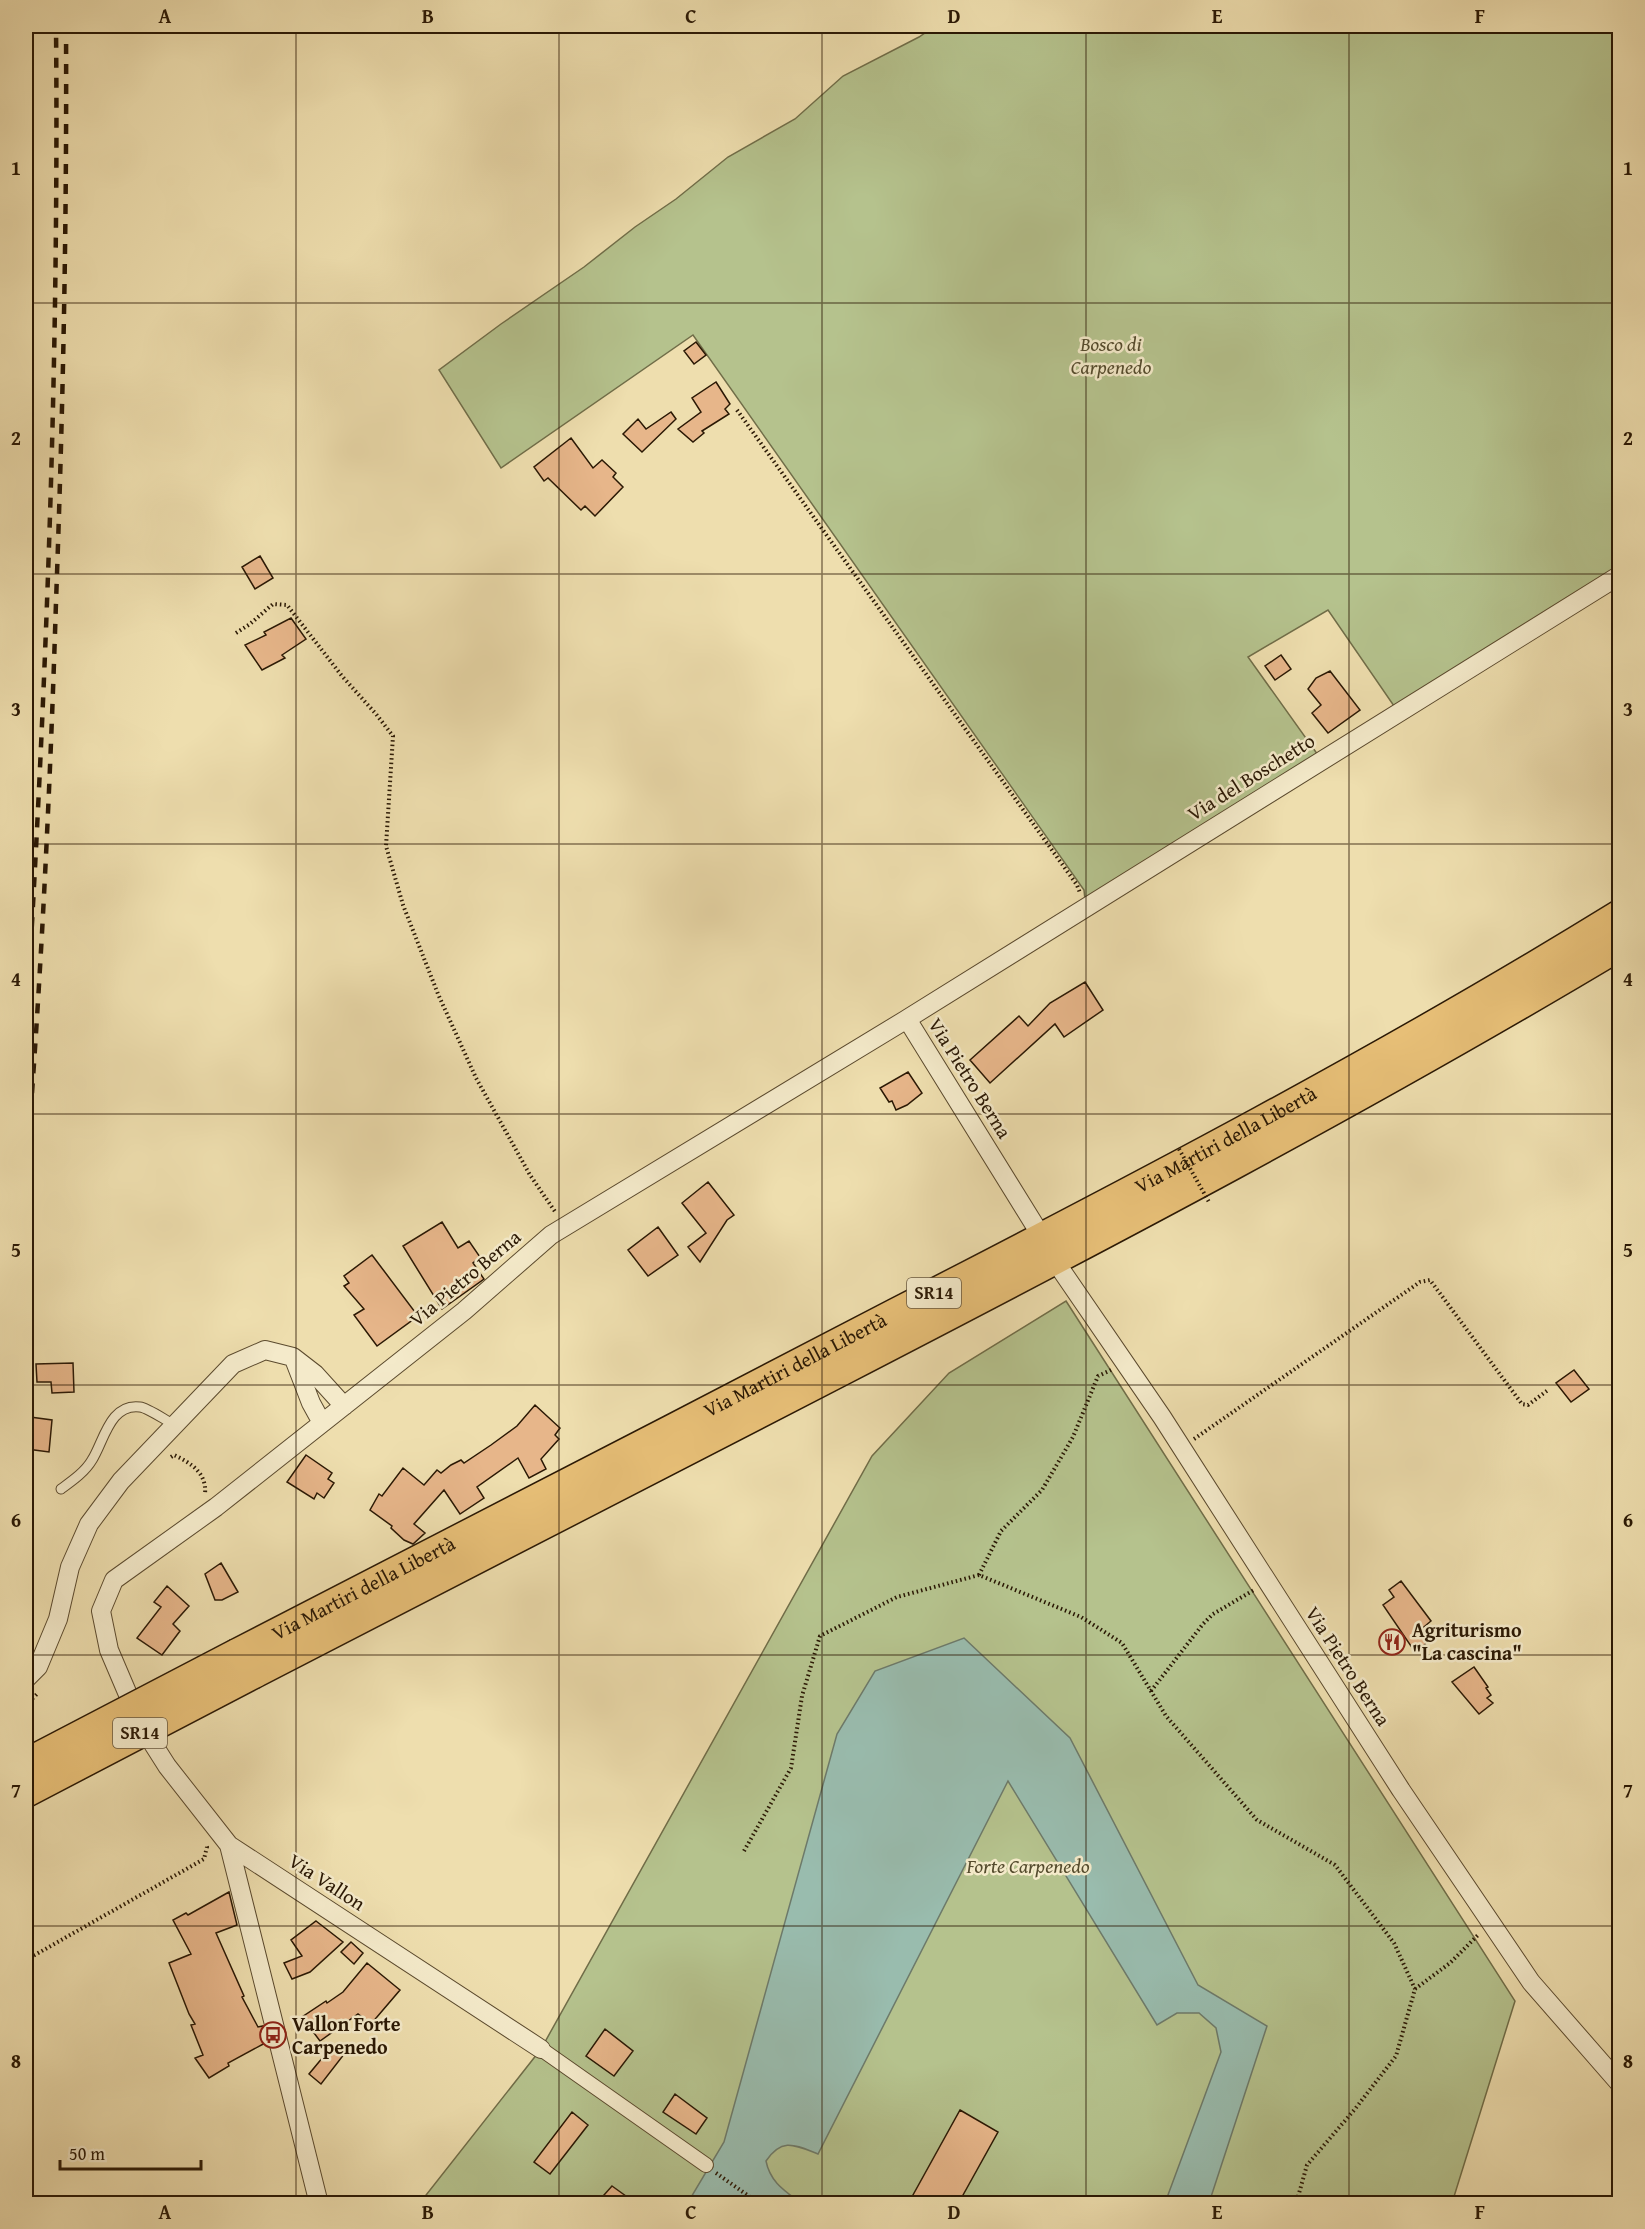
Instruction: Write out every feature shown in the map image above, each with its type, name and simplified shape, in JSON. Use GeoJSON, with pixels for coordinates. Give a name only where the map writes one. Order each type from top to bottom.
{"type":"FeatureCollection","features":[{"type":"Feature","properties":{"kind":"main road","name":"Via Martiri della Libertà"},"geometry":{"type":"LineString","coordinates":[[1048,1249],[1482,997],[1620,914]]}},
{"type":"Feature","properties":{"kind":"main road","name":"Via Martiri della Libertà"},"geometry":{"type":"LineString","coordinates":[[26,1763],[246,1663],[1048,1249],[1349,1103],[1496,1021],[1620,946]]}},
{"type":"Feature","properties":{"kind":"main road","name":"Via Martiri della Libertà"},"geometry":{"type":"LineString","coordinates":[[26,1793],[246,1663]]}},
{"type":"Feature","properties":{"kind":"street","name":"Via del Boschetto"},"geometry":{"type":"LineString","coordinates":[[907,1019],[1620,575]]}},
{"type":"Feature","properties":{"kind":"street","name":"Via Pietro Berna"},"geometry":{"type":"LineString","coordinates":[[230,1845],[167,1766],[141,1725],[109,1650],[101,1611],[114,1580],[216,1507],[344,1406],[464,1311],[551,1235],[907,1019],[1048,1249],[1181,1448],[1401,1791],[1531,1982],[1620,2084]]}},
{"type":"Feature","properties":{"kind":"street"},"geometry":{"type":"LineString","coordinates":[[26,1679],[38,1667],[54,1628],[70,1567],[89,1524],[121,1481],[173,1424],[233,1364],[265,1350],[293,1357],[315,1374],[344,1406]]}},
{"type":"Feature","properties":{"kind":"street"},"geometry":{"type":"LineString","coordinates":[[293,1357],[311,1403],[322,1423]]}},
{"type":"Feature","properties":{"kind":"street"},"geometry":{"type":"LineString","coordinates":[[230,1845],[319,2204]]}},
{"type":"Feature","properties":{"kind":"street","name":"Via Vallon"},"geometry":{"type":"LineString","coordinates":[[230,1845],[541,2049],[706,2165]]}},
{"type":"Feature","properties":{"kind":"lane"},"geometry":{"type":"LineString","coordinates":[[61,1489],[76,1478],[92,1460],[110,1422],[123,1410],[140,1407],[173,1424]]}},
{"type":"Feature","properties":{"kind":"path"},"geometry":{"type":"LineString","coordinates":[[737,410],[1077,885],[1082,909]]}},
{"type":"Feature","properties":{"kind":"path"},"geometry":{"type":"LineString","coordinates":[[236,633],[273,604],[287,605],[342,676],[393,736],[386,846],[403,904],[438,994],[476,1078],[530,1175],[564,1226]]}},
{"type":"Feature","properties":{"kind":"path"},"geometry":{"type":"LineString","coordinates":[[1179,1149],[1209,1202]]}},
{"type":"Feature","properties":{"kind":"path"},"geometry":{"type":"LineString","coordinates":[[1181,1448],[1420,1282],[1430,1280],[1522,1404],[1528,1405],[1548,1390]]}},
{"type":"Feature","properties":{"kind":"path"},"geometry":{"type":"LineString","coordinates":[[979,1575],[1001,1531],[1042,1490],[1073,1437],[1098,1376],[1124,1363]]}},
{"type":"Feature","properties":{"kind":"path"},"geometry":{"type":"LineString","coordinates":[[168,1458],[174,1455],[189,1462],[199,1472],[205,1480],[206,1493],[201,1500]]}},
{"type":"Feature","properties":{"kind":"path"},"geometry":{"type":"LineString","coordinates":[[744,1851],[791,1768],[802,1696],[820,1636],[897,1597],[979,1575],[1081,1617],[1122,1643],[1166,1716],[1257,1820],[1335,1865],[1394,1943],[1415,1989]]}},
{"type":"Feature","properties":{"kind":"path"},"geometry":{"type":"LineString","coordinates":[[1151,1691],[1213,1614],[1267,1582]]}},
{"type":"Feature","properties":{"kind":"path"},"geometry":{"type":"LineString","coordinates":[[26,1959],[204,1859],[207,1847],[202,1839]]}},
{"type":"Feature","properties":{"kind":"path"},"geometry":{"type":"LineString","coordinates":[[1296,2204],[1307,2165],[1396,2056],[1415,1989],[1450,1963],[1490,1922]]}},
{"type":"Feature","properties":{"kind":"path"},"geometry":{"type":"LineString","coordinates":[[706,2165],[760,2204]]}},
{"type":"Feature","properties":{"kind":"green space","name":"Bosco di Carpenedo"},"geometry":{"type":"Polygon","coordinates":[[[935,26],[1619,26],[1619,567],[1394,706],[1328,610],[1248,657],[1318,755],[1085,900],[1084,890],[693,335],[501,468],[439,370],[584,267],[635,227],[676,199],[728,157],[795,119],[843,76],[919,37],[935,26]]]}},
{"type":"Feature","properties":{"kind":"green space","name":"Forte Carpenedo"},"geometry":{"type":"Polygon","coordinates":[[[1066,1301],[1515,2001],[1452,2203],[419,2204],[541,2049],[872,1456],[949,1373],[1066,1301]]]}},
{"type":"Feature","properties":{"kind":"shaded area"},"geometry":{"type":"Polygon","coordinates":[[[964,1638],[1070,1738],[1198,1985],[1267,2026],[1209,2203],[1165,2203],[1221,2052],[1216,2028],[1199,2013],[1177,2013],[1157,2025],[1008,1781],[818,2154],[789,2145],[772,2153],[766,2161],[775,2180],[801,2203],[687,2204],[724,2142],[837,1734],[875,1671],[964,1638]]]}},
{"type":"Feature","properties":{"kind":"building"},"geometry":{"type":"Polygon","coordinates":[[[696,342],[706,355],[694,364],[684,351],[696,342]]]}},
{"type":"Feature","properties":{"kind":"building"},"geometry":{"type":"Polygon","coordinates":[[[716,382],[730,404],[725,409],[729,414],[702,431],[704,433],[693,442],[678,429],[701,412],[692,398],[716,382]]]}},
{"type":"Feature","properties":{"kind":"building"},"geometry":{"type":"Polygon","coordinates":[[[671,412],[676,419],[642,452],[623,434],[638,419],[646,429],[671,412]]]}},
{"type":"Feature","properties":{"kind":"building"},"geometry":{"type":"Polygon","coordinates":[[[571,438],[593,468],[602,460],[616,473],[613,477],[623,487],[595,516],[585,506],[581,510],[548,478],[544,481],[534,467],[571,438]]]}},
{"type":"Feature","properties":{"kind":"building"},"geometry":{"type":"Polygon","coordinates":[[[260,556],[273,578],[255,589],[242,567],[260,556]]]}},
{"type":"Feature","properties":{"kind":"building"},"geometry":{"type":"Polygon","coordinates":[[[291,618],[306,639],[282,655],[285,658],[262,670],[245,645],[266,635],[264,632],[291,618]]]}},
{"type":"Feature","properties":{"kind":"building"},"geometry":{"type":"Polygon","coordinates":[[[1281,655],[1291,669],[1275,680],[1265,666],[1281,655]]]}},
{"type":"Feature","properties":{"kind":"building"},"geometry":{"type":"Polygon","coordinates":[[[1330,671],[1360,710],[1328,733],[1312,713],[1321,705],[1308,689],[1316,678],[1330,671]]]}},
{"type":"Feature","properties":{"kind":"building"},"geometry":{"type":"Polygon","coordinates":[[[1085,982],[1103,1010],[1064,1037],[1055,1024],[990,1083],[970,1060],[1019,1016],[1028,1026],[1050,1003],[1085,982]]]}},
{"type":"Feature","properties":{"kind":"building"},"geometry":{"type":"Polygon","coordinates":[[[908,1072],[922,1093],[907,1105],[896,1110],[892,1101],[889,1102],[880,1088],[908,1072]]]}},
{"type":"Feature","properties":{"kind":"building"},"geometry":{"type":"Polygon","coordinates":[[[708,1182],[734,1215],[727,1220],[700,1262],[688,1247],[706,1233],[682,1203],[708,1182]]]}},
{"type":"Feature","properties":{"kind":"building"},"geometry":{"type":"Polygon","coordinates":[[[442,1222],[458,1248],[469,1241],[480,1257],[473,1263],[484,1279],[442,1309],[403,1246],[442,1222]]]}},
{"type":"Feature","properties":{"kind":"building"},"geometry":{"type":"Polygon","coordinates":[[[658,1227],[678,1255],[648,1276],[628,1250],[658,1227]]]}},
{"type":"Feature","properties":{"kind":"building"},"geometry":{"type":"Polygon","coordinates":[[[372,1255],[418,1316],[377,1346],[354,1315],[364,1309],[344,1286],[349,1283],[344,1276],[372,1255]]]}},
{"type":"Feature","properties":{"kind":"building"},"geometry":{"type":"Polygon","coordinates":[[[73,1363],[74,1392],[52,1393],[51,1382],[37,1382],[36,1364],[73,1363]]]}},
{"type":"Feature","properties":{"kind":"building"},"geometry":{"type":"Polygon","coordinates":[[[1574,1370],[1589,1389],[1571,1402],[1556,1383],[1574,1370]]]}},
{"type":"Feature","properties":{"kind":"building"},"geometry":{"type":"Polygon","coordinates":[[[535,1405],[560,1428],[555,1435],[559,1439],[541,1459],[546,1469],[529,1478],[518,1458],[477,1487],[484,1498],[460,1514],[444,1490],[414,1524],[425,1533],[413,1544],[404,1540],[391,1528],[392,1526],[370,1510],[379,1494],[382,1496],[403,1468],[424,1485],[437,1470],[441,1473],[461,1460],[464,1463],[491,1445],[517,1426],[535,1405]]]}},
{"type":"Feature","properties":{"kind":"building"},"geometry":{"type":"Polygon","coordinates":[[[30,1417],[52,1420],[49,1452],[27,1449],[30,1417]]]}},
{"type":"Feature","properties":{"kind":"building"},"geometry":{"type":"Polygon","coordinates":[[[306,1455],[332,1473],[328,1479],[334,1483],[324,1498],[317,1493],[314,1499],[287,1482],[306,1455]]]}},
{"type":"Feature","properties":{"kind":"building"},"geometry":{"type":"Polygon","coordinates":[[[221,1563],[238,1592],[222,1600],[215,1600],[205,1574],[221,1563]]]}},
{"type":"Feature","properties":{"kind":"building"},"geometry":{"type":"Polygon","coordinates":[[[1401,1581],[1431,1621],[1419,1631],[1428,1642],[1415,1652],[1383,1605],[1394,1597],[1389,1590],[1401,1581]]]}},
{"type":"Feature","properties":{"kind":"building"},"geometry":{"type":"Polygon","coordinates":[[[167,1586],[189,1606],[173,1624],[180,1631],[162,1655],[137,1638],[161,1607],[154,1602],[167,1586]]]}},
{"type":"Feature","properties":{"kind":"building"},"geometry":{"type":"Polygon","coordinates":[[[1474,1667],[1488,1687],[1486,1688],[1491,1695],[1487,1698],[1493,1703],[1479,1714],[1452,1682],[1474,1667]]]}},
{"type":"Feature","properties":{"kind":"building"},"geometry":{"type":"Polygon","coordinates":[[[229,1892],[237,1925],[216,1933],[244,1996],[242,1997],[258,2027],[263,2026],[267,2042],[228,2063],[229,2066],[209,2078],[195,2058],[203,2055],[191,2025],[195,2024],[169,1963],[191,1954],[173,1920],[186,1913],[188,1915],[229,1892]]]}},
{"type":"Feature","properties":{"kind":"building"},"geometry":{"type":"Polygon","coordinates":[[[316,1921],[343,1942],[310,1972],[292,1979],[284,1963],[302,1956],[291,1940],[316,1921]]]}},
{"type":"Feature","properties":{"kind":"building"},"geometry":{"type":"Polygon","coordinates":[[[351,1942],[363,1953],[354,1964],[341,1952],[351,1942]]]}},
{"type":"Feature","properties":{"kind":"building"},"geometry":{"type":"Polygon","coordinates":[[[367,1963],[400,1990],[371,2024],[358,2014],[320,2041],[302,2017],[343,1992],[367,1963]]]}},
{"type":"Feature","properties":{"kind":"building"},"geometry":{"type":"Polygon","coordinates":[[[605,2029],[633,2051],[614,2076],[586,2056],[605,2029]]]}},
{"type":"Feature","properties":{"kind":"building"},"geometry":{"type":"Polygon","coordinates":[[[333,2045],[345,2053],[321,2084],[309,2074],[333,2045]]]}},
{"type":"Feature","properties":{"kind":"building"},"geometry":{"type":"Polygon","coordinates":[[[675,2094],[707,2118],[696,2134],[663,2112],[675,2094]]]}},
{"type":"Feature","properties":{"kind":"building"},"geometry":{"type":"Polygon","coordinates":[[[960,2110],[998,2132],[958,2204],[908,2204],[960,2110]]]}},
{"type":"Feature","properties":{"kind":"building"},"geometry":{"type":"Polygon","coordinates":[[[572,2112],[588,2125],[550,2174],[534,2162],[572,2112]]]}},
{"type":"Feature","properties":{"kind":"building"},"geometry":{"type":"Polygon","coordinates":[[[612,2186],[637,2204],[596,2204],[612,2186]]]}},
{"type":"Feature","properties":{"kind":"railway"},"geometry":{"type":"LineString","coordinates":[[26,1027],[40,777],[50,527],[55,276],[56,26]]}},
{"type":"Feature","properties":{"kind":"railway"},"geometry":{"type":"LineString","coordinates":[[26,1173],[41,959],[54,674],[64,314],[66,26]]}},
{"type":"Feature","properties":{"kind":"place","name":"Agriturismo \"La cascina\""},"geometry":{"type":"Point","coordinates":[1392,1642]}},
{"type":"Feature","properties":{"kind":"place","name":"Vallon Forte Carpenedo"},"geometry":{"type":"Point","coordinates":[273,2035]}}]}
